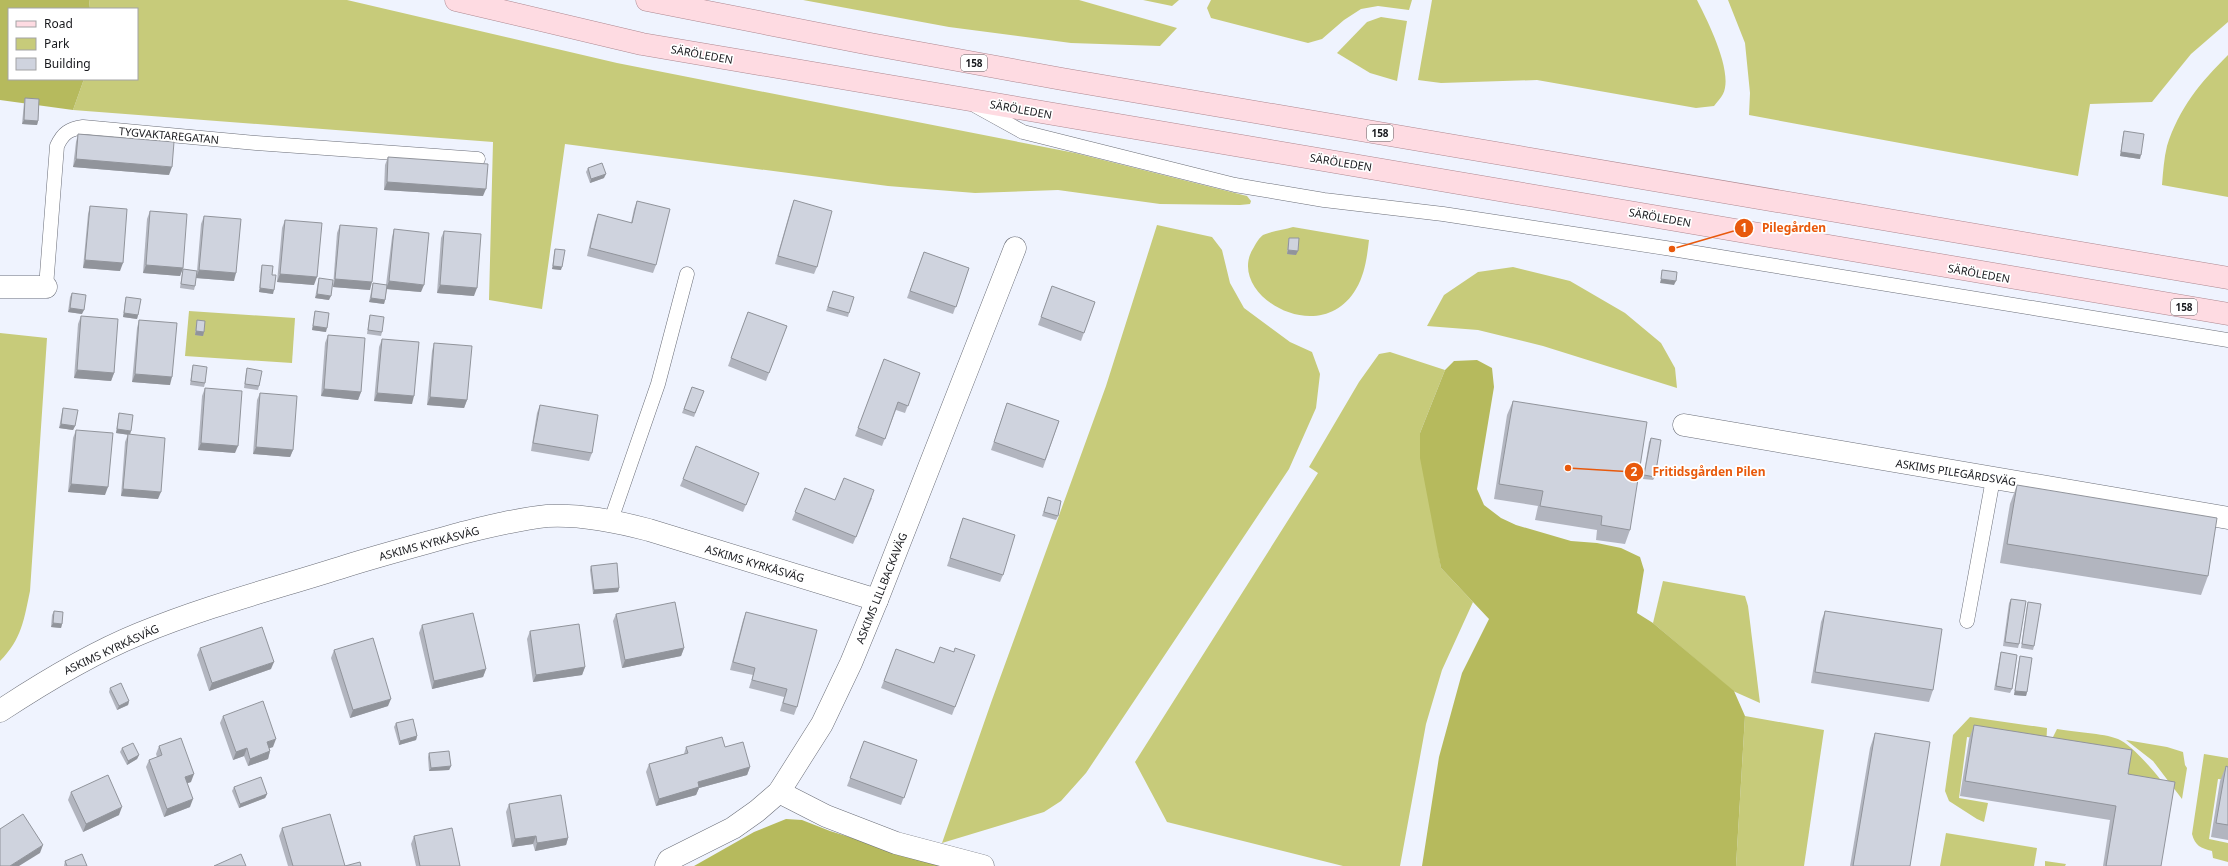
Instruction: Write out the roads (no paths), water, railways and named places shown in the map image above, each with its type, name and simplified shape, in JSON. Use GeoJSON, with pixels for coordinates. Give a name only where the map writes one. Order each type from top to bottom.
{"type":"FeatureCollection","features":[{"type":"Feature","properties":{"kind":"main road","name":"SÄRÖLEDEN"},"geometry":{"type":"LineString","coordinates":[[456,0],[642,44],[1438,178],[2228,314]]}},
{"type":"Feature","properties":{"kind":"main road","name":"158"},"geometry":{"type":"LineString","coordinates":[[647,0],[870,44],[1055,78],[2228,278]]}},
{"type":"Feature","properties":{"kind":"street","name":"ASKIMS LILLBACKAVÄG"},"geometry":{"type":"LineString","coordinates":[[662,864],[733,828],[757,812],[779,792],[822,724],[851,663],[877,600],[1015,248]]}},
{"type":"Feature","properties":{"kind":"street","name":"TYGVAKTAREGATAN"},"geometry":{"type":"LineString","coordinates":[[0,287],[46,287]]}},
{"type":"Feature","properties":{"kind":"street","name":"ASKIMS PILEGÅRDSVÄG"},"geometry":{"type":"LineString","coordinates":[[1684,425],[2228,518]]}},
{"type":"Feature","properties":{"kind":"street","name":"ASKIMS KYRKÅSVÄG"},"geometry":{"type":"LineString","coordinates":[[0,711],[79,663],[138,634],[186,616],[372,558],[507,522],[547,516],[576,516],[611,520],[649,530],[877,600]]}},
{"type":"Feature","properties":{"kind":"street"},"geometry":{"type":"LineString","coordinates":[[779,792],[826,816],[896,843],[983,866]]}},
{"type":"Feature","properties":{"kind":"lane"},"geometry":{"type":"LineString","coordinates":[[962,98],[1023,132],[1235,185],[1324,200],[1443,214],[1672,249],[2228,340]]}},
{"type":"Feature","properties":{"kind":"lane","name":"TYGVAKTAREGATAN"},"geometry":{"type":"LineString","coordinates":[[46,287],[57,146],[62,134],[72,128],[83,127],[256,143],[478,159]]}},
{"type":"Feature","properties":{"kind":"lane"},"geometry":{"type":"LineString","coordinates":[[611,520],[658,384],[687,274]]}},
{"type":"Feature","properties":{"kind":"lane"},"geometry":{"type":"LineString","coordinates":[[1967,621],[1993,479]]}},
{"type":"Feature","properties":{"kind":"place","name":"Pilegården"},"geometry":{"type":"Point","coordinates":[1672,249]}},
{"type":"Feature","properties":{"kind":"place","name":"Fritidsgården Pilen"},"geometry":{"type":"Point","coordinates":[1568,468]}}]}
